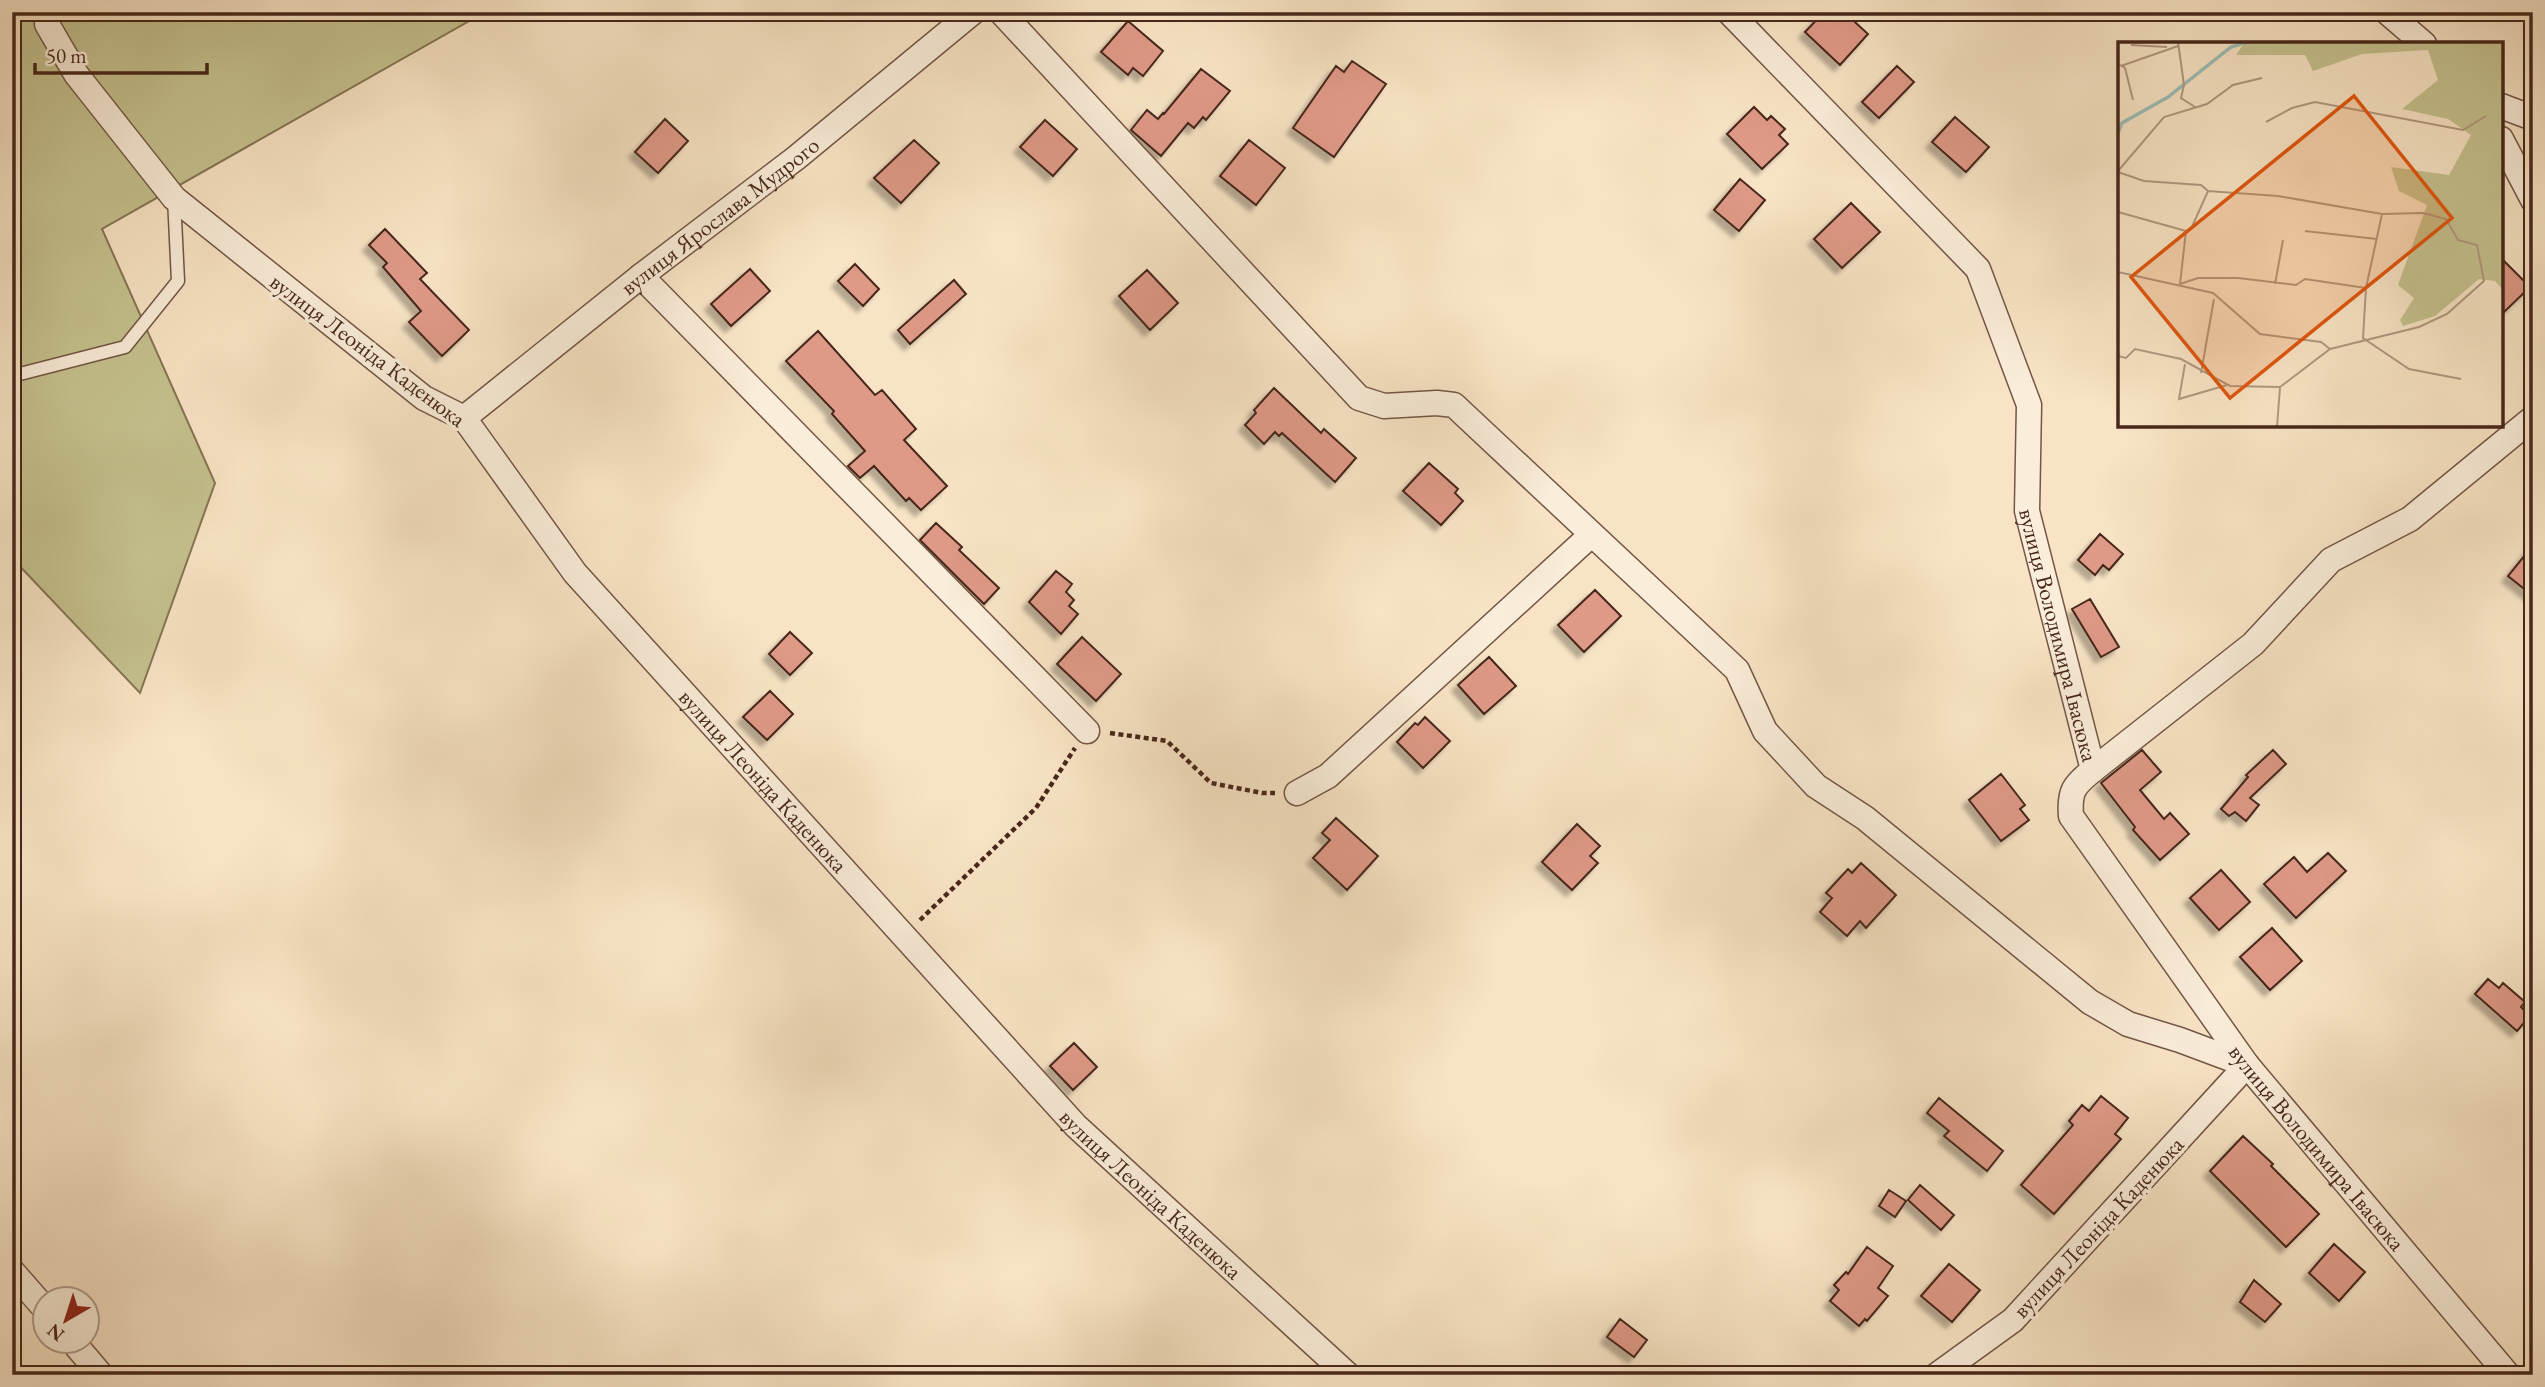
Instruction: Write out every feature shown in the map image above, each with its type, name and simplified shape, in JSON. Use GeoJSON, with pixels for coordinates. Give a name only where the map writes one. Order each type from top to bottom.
{"type":"FeatureCollection","features":[{"type":"Feature","properties":{"kind":"street","name":"вулиця Леоніда Каденюка"},"geometry":{"type":"LineString","coordinates":[[49,12],[47,24],[76,74],[174,198],[424,398],[464,418],[575,573],[1076,1126],[1348,1375]]}},
{"type":"Feature","properties":{"kind":"street","name":"вулиця Ярослава Мудрого"},"geometry":{"type":"LineString","coordinates":[[464,418],[641,276],[796,158],[973,12]]}},
{"type":"Feature","properties":{"kind":"street"},"geometry":{"type":"LineString","coordinates":[[1001,12],[1359,398],[1384,406],[1437,403],[1454,405],[1737,670],[1765,731],[1816,786],[1866,818],[2091,1002],[2128,1024],[2247,1065]]}},
{"type":"Feature","properties":{"kind":"street","name":"вулиця Володимира Івасюка"},"geometry":{"type":"LineString","coordinates":[[1729,12],[1978,269],[2029,405],[2027,511],[2093,770],[2077,783],[2069,799],[2071,816],[2247,1065],[2508,1375]]}},
{"type":"Feature","properties":{"kind":"street"},"geometry":{"type":"LineString","coordinates":[[2387,12],[2422,42]]}},
{"type":"Feature","properties":{"kind":"street"},"geometry":{"type":"LineString","coordinates":[[2503,107],[2533,118]]}},
{"type":"Feature","properties":{"kind":"street"},"geometry":{"type":"LineString","coordinates":[[2503,143],[2533,200]]}},
{"type":"Feature","properties":{"kind":"street"},"geometry":{"type":"LineString","coordinates":[[641,276],[1087,731]]}},
{"type":"Feature","properties":{"kind":"street"},"geometry":{"type":"LineString","coordinates":[[2093,770],[2253,644],[2331,560],[2410,519],[2533,418]]}},
{"type":"Feature","properties":{"kind":"street"},"geometry":{"type":"LineString","coordinates":[[1297,793],[1328,776],[1591,535]]}},
{"type":"Feature","properties":{"kind":"street","name":"вулиця Леоніда Каденюка"},"geometry":{"type":"LineString","coordinates":[[1937,1375],[2013,1320],[2247,1065]]}},
{"type":"Feature","properties":{"kind":"street"},"geometry":{"type":"LineString","coordinates":[[12,1271],[32,1294]]}},
{"type":"Feature","properties":{"kind":"street"},"geometry":{"type":"LineString","coordinates":[[84,1356],[101,1375]]}},
{"type":"Feature","properties":{"kind":"lane"},"geometry":{"type":"LineString","coordinates":[[12,376],[125,347],[178,281],[174,198]]}},
{"type":"Feature","properties":{"kind":"path"},"geometry":{"type":"LineString","coordinates":[[903,936],[1036,808],[1087,731],[1167,741],[1211,783],[1262,793],[1297,793]]}},
{"type":"Feature","properties":{"kind":"shaded area"},"geometry":{"type":"Polygon","coordinates":[[[12,12],[485,12],[102,229],[215,483],[140,693],[12,558],[12,12]]]}},
{"type":"Feature","properties":{"kind":"building"},"geometry":{"type":"Polygon","coordinates":[[[1824,12],[1844,12],[1868,34],[1840,65],[1805,32],[1824,12]]]}},
{"type":"Feature","properties":{"kind":"building"},"geometry":{"type":"Polygon","coordinates":[[[1128,21],[1163,51],[1143,76],[1133,68],[1128,75],[1101,52],[1128,21]]]}},
{"type":"Feature","properties":{"kind":"building"},"geometry":{"type":"Polygon","coordinates":[[[1352,61],[1386,84],[1334,157],[1293,128],[1336,66],[1344,72],[1352,61]]]}},
{"type":"Feature","properties":{"kind":"building"},"geometry":{"type":"Polygon","coordinates":[[[1897,66],[1914,82],[1879,118],[1862,102],[1897,66]]]}},
{"type":"Feature","properties":{"kind":"building"},"geometry":{"type":"Polygon","coordinates":[[[1201,69],[1230,91],[1206,120],[1203,117],[1194,128],[1188,123],[1161,156],[1131,130],[1147,110],[1158,119],[1164,114],[1201,69]]]}},
{"type":"Feature","properties":{"kind":"building"},"geometry":{"type":"Polygon","coordinates":[[[1754,107],[1767,120],[1771,116],[1785,129],[1779,135],[1788,144],[1762,169],[1727,134],[1754,107]]]}},
{"type":"Feature","properties":{"kind":"building"},"geometry":{"type":"Polygon","coordinates":[[[1955,117],[1989,147],[1966,172],[1932,142],[1955,117]]]}},
{"type":"Feature","properties":{"kind":"building"},"geometry":{"type":"Polygon","coordinates":[[[665,119],[688,141],[658,173],[635,152],[665,119]]]}},
{"type":"Feature","properties":{"kind":"building"},"geometry":{"type":"Polygon","coordinates":[[[1045,120],[1077,149],[1053,176],[1020,147],[1045,120]]]}},
{"type":"Feature","properties":{"kind":"building"},"geometry":{"type":"Polygon","coordinates":[[[914,140],[939,163],[901,203],[874,178],[914,140]]]}},
{"type":"Feature","properties":{"kind":"building"},"geometry":{"type":"Polygon","coordinates":[[[1249,140],[1285,168],[1256,205],[1220,176],[1249,140]]]}},
{"type":"Feature","properties":{"kind":"building"},"geometry":{"type":"Polygon","coordinates":[[[1740,179],[1765,200],[1739,231],[1714,210],[1740,179]]]}},
{"type":"Feature","properties":{"kind":"building"},"geometry":{"type":"Polygon","coordinates":[[[1851,203],[1880,232],[1842,268],[1814,239],[1851,203]]]}},
{"type":"Feature","properties":{"kind":"building"},"geometry":{"type":"Polygon","coordinates":[[[385,229],[427,273],[420,279],[469,330],[442,356],[409,322],[421,311],[383,267],[387,263],[369,245],[385,229]]]}},
{"type":"Feature","properties":{"kind":"building"},"geometry":{"type":"Polygon","coordinates":[[[2503,260],[2530,287],[2503,313],[2503,260]]]}},
{"type":"Feature","properties":{"kind":"building"},"geometry":{"type":"Polygon","coordinates":[[[855,264],[879,289],[863,306],[838,281],[855,264]]]}},
{"type":"Feature","properties":{"kind":"building"},"geometry":{"type":"Polygon","coordinates":[[[750,269],[770,291],[731,326],[711,304],[750,269]]]}},
{"type":"Feature","properties":{"kind":"building"},"geometry":{"type":"Polygon","coordinates":[[[1147,270],[1178,303],[1150,330],[1119,296],[1147,270]]]}},
{"type":"Feature","properties":{"kind":"building"},"geometry":{"type":"Polygon","coordinates":[[[954,280],[966,294],[910,344],[898,330],[954,280]]]}},
{"type":"Feature","properties":{"kind":"building"},"geometry":{"type":"Polygon","coordinates":[[[818,331],[875,395],[882,390],[916,429],[904,440],[947,486],[921,510],[909,498],[906,501],[874,466],[860,478],[848,466],[865,451],[832,414],[834,411],[786,361],[818,331]]]}},
{"type":"Feature","properties":{"kind":"building"},"geometry":{"type":"Polygon","coordinates":[[[1274,388],[1321,433],[1324,429],[1356,458],[1335,482],[1282,433],[1279,436],[1275,432],[1264,444],[1245,425],[1256,413],[1254,410],[1274,388]]]}},
{"type":"Feature","properties":{"kind":"building"},"geometry":{"type":"Polygon","coordinates":[[[1429,463],[1458,489],[1455,493],[1463,501],[1441,525],[1403,491],[1429,463]]]}},
{"type":"Feature","properties":{"kind":"building"},"geometry":{"type":"Polygon","coordinates":[[[936,523],[962,547],[959,550],[999,588],[984,604],[920,540],[936,523]]]}},
{"type":"Feature","properties":{"kind":"building"},"geometry":{"type":"Polygon","coordinates":[[[2100,534],[2123,554],[2109,570],[2103,565],[2095,575],[2078,560],[2100,534]]]}},
{"type":"Feature","properties":{"kind":"building"},"geometry":{"type":"Polygon","coordinates":[[[2533,545],[2533,596],[2508,576],[2533,545]]]}},
{"type":"Feature","properties":{"kind":"building"},"geometry":{"type":"Polygon","coordinates":[[[1056,571],[1072,584],[1066,592],[1074,600],[1069,606],[1078,614],[1061,634],[1029,602],[1056,571]]]}},
{"type":"Feature","properties":{"kind":"building"},"geometry":{"type":"Polygon","coordinates":[[[1595,590],[1621,616],[1584,652],[1558,625],[1595,590]]]}},
{"type":"Feature","properties":{"kind":"building"},"geometry":{"type":"Polygon","coordinates":[[[2090,599],[2119,647],[2101,657],[2072,609],[2090,599]]]}},
{"type":"Feature","properties":{"kind":"building"},"geometry":{"type":"Polygon","coordinates":[[[790,632],[812,653],[790,675],[769,654],[790,632]]]}},
{"type":"Feature","properties":{"kind":"building"},"geometry":{"type":"Polygon","coordinates":[[[1082,637],[1121,674],[1096,701],[1057,664],[1082,637]]]}},
{"type":"Feature","properties":{"kind":"building"},"geometry":{"type":"Polygon","coordinates":[[[1489,657],[1516,686],[1484,714],[1458,685],[1489,657]]]}},
{"type":"Feature","properties":{"kind":"building"},"geometry":{"type":"Polygon","coordinates":[[[770,691],[793,714],[767,740],[743,717],[770,691]]]}},
{"type":"Feature","properties":{"kind":"building"},"geometry":{"type":"Polygon","coordinates":[[[1425,717],[1450,741],[1423,768],[1397,742],[1415,723],[1418,725],[1425,717]]]}},
{"type":"Feature","properties":{"kind":"building"},"geometry":{"type":"Polygon","coordinates":[[[2142,750],[2161,772],[2140,790],[2164,819],[2170,813],[2189,834],[2160,860],[2133,830],[2135,827],[2101,783],[2142,750]]]}},
{"type":"Feature","properties":{"kind":"building"},"geometry":{"type":"Polygon","coordinates":[[[2273,750],[2286,764],[2250,798],[2259,805],[2246,821],[2235,812],[2229,816],[2221,809],[2248,777],[2246,775],[2273,750]]]}},
{"type":"Feature","properties":{"kind":"building"},"geometry":{"type":"Polygon","coordinates":[[[2001,774],[2025,805],[2020,809],[2029,820],[2001,841],[1969,800],[2001,774]]]}},
{"type":"Feature","properties":{"kind":"building"},"geometry":{"type":"Polygon","coordinates":[[[1336,818],[1378,856],[1347,890],[1313,858],[1330,840],[1322,833],[1336,818]]]}},
{"type":"Feature","properties":{"kind":"building"},"geometry":{"type":"Polygon","coordinates":[[[1577,824],[1600,846],[1590,856],[1598,863],[1572,890],[1542,862],[1577,824]]]}},
{"type":"Feature","properties":{"kind":"building"},"geometry":{"type":"Polygon","coordinates":[[[2328,853],[2346,871],[2296,918],[2264,884],[2294,857],[2307,872],[2328,853]]]}},
{"type":"Feature","properties":{"kind":"building"},"geometry":{"type":"Polygon","coordinates":[[[1861,863],[1896,895],[1866,928],[1860,921],[1847,936],[1820,912],[1832,898],[1826,893],[1848,869],[1852,873],[1861,863]]]}},
{"type":"Feature","properties":{"kind":"building"},"geometry":{"type":"Polygon","coordinates":[[[2221,870],[2250,902],[2219,930],[2190,898],[2221,870]]]}},
{"type":"Feature","properties":{"kind":"building"},"geometry":{"type":"Polygon","coordinates":[[[2272,928],[2302,961],[2270,990],[2240,957],[2272,928]]]}},
{"type":"Feature","properties":{"kind":"building"},"geometry":{"type":"Polygon","coordinates":[[[2488,979],[2499,988],[2503,983],[2525,1002],[2521,1007],[2530,1016],[2517,1031],[2475,994],[2488,979]]]}},
{"type":"Feature","properties":{"kind":"building"},"geometry":{"type":"Polygon","coordinates":[[[1074,1043],[1097,1067],[1073,1090],[1050,1066],[1074,1043]]]}},
{"type":"Feature","properties":{"kind":"building"},"geometry":{"type":"Polygon","coordinates":[[[2101,1096],[2128,1118],[2115,1134],[2121,1139],[2054,1214],[2021,1185],[2073,1125],[2069,1121],[2082,1105],[2089,1111],[2101,1096]]]}},
{"type":"Feature","properties":{"kind":"building"},"geometry":{"type":"Polygon","coordinates":[[[1939,1098],[2003,1151],[1987,1171],[1944,1136],[1949,1131],[1927,1113],[1939,1098]]]}},
{"type":"Feature","properties":{"kind":"building"},"geometry":{"type":"Polygon","coordinates":[[[2243,1136],[2319,1214],[2286,1247],[2210,1171],[2243,1136]]]}},
{"type":"Feature","properties":{"kind":"building"},"geometry":{"type":"Polygon","coordinates":[[[1920,1185],[1954,1215],[1941,1230],[1908,1200],[1920,1185]]]}},
{"type":"Feature","properties":{"kind":"building"},"geometry":{"type":"Polygon","coordinates":[[[1889,1190],[1906,1201],[1895,1217],[1879,1206],[1889,1190]]]}},
{"type":"Feature","properties":{"kind":"building"},"geometry":{"type":"Polygon","coordinates":[[[2334,1244],[2365,1272],[2339,1301],[2309,1273],[2334,1244]]]}},
{"type":"Feature","properties":{"kind":"building"},"geometry":{"type":"Polygon","coordinates":[[[1867,1247],[1893,1266],[1878,1288],[1888,1296],[1867,1321],[1865,1319],[1859,1326],[1830,1301],[1839,1290],[1834,1285],[1846,1272],[1848,1274],[1867,1247]]]}},
{"type":"Feature","properties":{"kind":"building"},"geometry":{"type":"Polygon","coordinates":[[[1949,1264],[1980,1290],[1952,1322],[1921,1296],[1949,1264]]]}},
{"type":"Feature","properties":{"kind":"building"},"geometry":{"type":"Polygon","coordinates":[[[2254,1280],[2281,1304],[2265,1322],[2240,1302],[2254,1280]]]}},
{"type":"Feature","properties":{"kind":"building"},"geometry":{"type":"Polygon","coordinates":[[[1620,1319],[1647,1340],[1634,1357],[1607,1337],[1620,1319]]]}}]}
